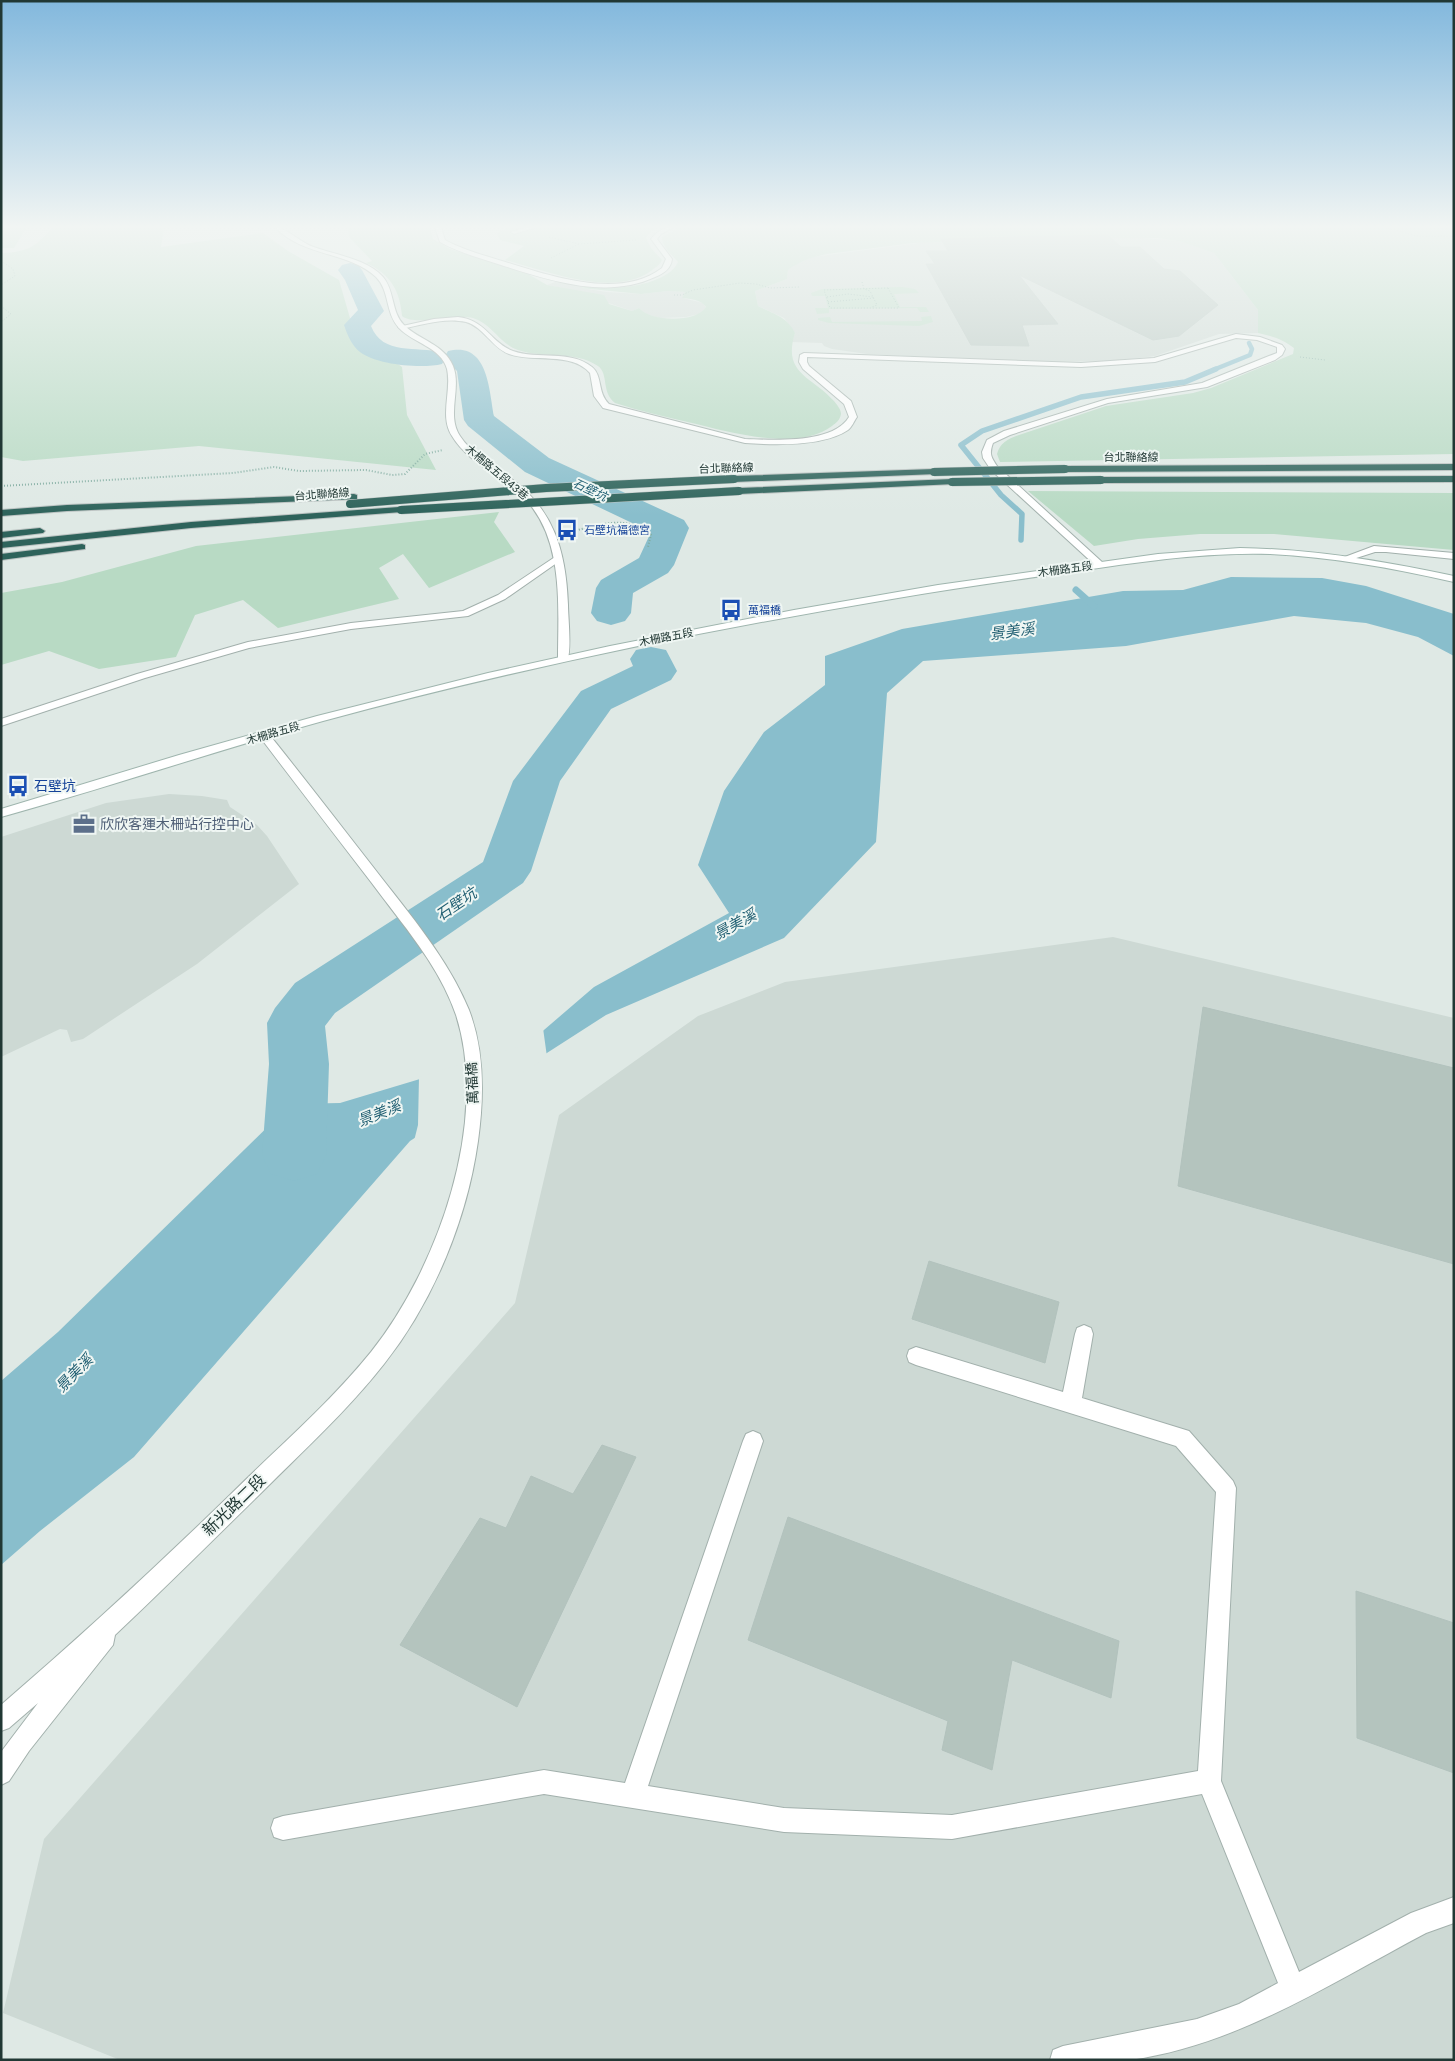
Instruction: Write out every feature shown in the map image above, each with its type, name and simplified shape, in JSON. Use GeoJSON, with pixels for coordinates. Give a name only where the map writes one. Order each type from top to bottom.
{"type":"FeatureCollection","features":[{"type":"Feature","properties":{"kind":"highway","name":"台北聯絡線"},"geometry":{"type":"LineString","coordinates":[[228,512],[351,505],[546,488],[734,479],[1065,469],[1454,467]]}},
{"type":"Feature","properties":{"kind":"highway","name":"台北聯絡線"},"geometry":{"type":"LineString","coordinates":[[1,545],[191,525],[351,505],[399,510],[739,491],[952,482],[1454,479]]}},
{"type":"Feature","properties":{"kind":"highway"},"geometry":{"type":"LineString","coordinates":[[1,513],[67,508],[351,505]]}},
{"type":"Feature","properties":{"kind":"highway"},"geometry":{"type":"LineString","coordinates":[[1,557],[351,505]]}},
{"type":"Feature","properties":{"kind":"highway"},"geometry":{"type":"LineString","coordinates":[[1,535],[51,530]]}},
{"type":"Feature","properties":{"kind":"street","name":"木柵路五段43巷"},"geometry":{"type":"LineString","coordinates":[[399,323],[418,340],[441,353],[448,362],[453,386],[451,427],[462,443],[523,492],[544,518],[552,535],[562,579],[563,659]]}},
{"type":"Feature","properties":{"kind":"street"},"geometry":{"type":"LineString","coordinates":[[402,326],[423,323]]}},
{"type":"Feature","properties":{"kind":"street"},"geometry":{"type":"LineString","coordinates":[[474,323],[499,346],[512,353],[569,361],[592,370],[595,378],[596,394],[599,400],[606,406],[745,441],[763,443],[785,443],[828,436],[841,430],[852,418],[853,410],[848,403],[806,367],[803,362],[804,355],[1014,364],[1089,365],[1155,360],[1236,336],[1258,338],[1280,346],[1282,349],[1280,354],[1204,385],[1094,404],[1007,433],[990,442],[986,452],[987,458],[994,468],[1099,564]]}},
{"type":"Feature","properties":{"kind":"street","name":"木柵路五段"},"geometry":{"type":"LineString","coordinates":[[1346,558],[1374,549],[1454,556]]}},
{"type":"Feature","properties":{"kind":"street","name":"木柵路五段"},"geometry":{"type":"LineString","coordinates":[[1,813],[366,706],[563,659],[776,615],[908,592],[1170,554],[1223,551],[1280,552],[1346,558],[1454,579]]}},
{"type":"Feature","properties":{"kind":"street"},"geometry":{"type":"LineString","coordinates":[[1,723],[153,672],[207,656],[284,637],[390,620],[464,614],[475,611],[503,596],[558,558]]}},
{"type":"Feature","properties":{"kind":"street","name":"萬福橋"},"geometry":{"type":"LineString","coordinates":[[264,735],[420,938],[443,974],[459,1006],[469,1036],[473,1073],[474,1112],[468,1158],[458,1197],[442,1242],[416,1299],[381,1354],[338,1403]]}},
{"type":"Feature","properties":{"kind":"street"},"geometry":{"type":"LineString","coordinates":[[1071,1403],[1084,1334]]}},
{"type":"Feature","properties":{"kind":"street"},"geometry":{"type":"LineString","coordinates":[[916,1356],[1182,1438],[1226,1488],[1209,1781],[1293,1988]]}},
{"type":"Feature","properties":{"kind":"street","name":"新光路二段"},"geometry":{"type":"LineString","coordinates":[[1,1720],[130,1606],[338,1403]]}},
{"type":"Feature","properties":{"kind":"street"},"geometry":{"type":"LineString","coordinates":[[632,1797],[753,1441]]}},
{"type":"Feature","properties":{"kind":"street","name":"新光路二段"},"geometry":{"type":"LineString","coordinates":[[1,1773],[21,1743],[130,1606]]}},
{"type":"Feature","properties":{"kind":"street"},"geometry":{"type":"LineString","coordinates":[[283,1828],[544,1782],[784,1820],[952,1826],[1209,1781]]}},
{"type":"Feature","properties":{"kind":"street"},"geometry":{"type":"LineString","coordinates":[[1063,2060],[1197,2032],[1245,2015],[1420,1922],[1454,1910]]}},
{"type":"Feature","properties":{"kind":"path"},"geometry":{"type":"LineString","coordinates":[[1,486],[233,473],[274,467],[299,472],[366,470],[392,475],[405,474],[425,452],[430,450],[471,451]]}},
{"type":"Feature","properties":{"kind":"path"},"geometry":{"type":"LineString","coordinates":[[552,535],[622,521],[645,527],[651,534],[648,547]]}},
{"type":"Feature","properties":{"kind":"shaded area"},"geometry":{"type":"Polygon","coordinates":[[[788,323],[1258,323],[1258,333],[1219,334],[1155,356],[1113,361],[1031,362],[867,354],[832,349],[824,346],[822,343],[792,342],[795,333],[788,323]]]}},
{"type":"Feature","properties":{"kind":"shaded area"},"geometry":{"type":"Polygon","coordinates":[[[169,794],[227,800],[230,807],[257,825],[267,836],[299,884],[197,964],[83,1039],[71,1042],[67,1030],[60,1029],[1,1057],[1,837],[106,803],[169,794]]]}},
{"type":"Feature","properties":{"kind":"shaded area"},"geometry":{"type":"Polygon","coordinates":[[[1113,937],[1454,1018],[1454,2060],[120,2060],[3,2013],[44,1839],[515,1303],[559,1115],[698,1016],[785,982],[1113,937]]]}},
{"type":"Feature","properties":{"kind":"green space"},"geometry":{"type":"Polygon","coordinates":[[[1,323],[351,323],[354,332],[402,367],[407,415],[436,470],[199,446],[23,461],[1,457],[1,323]]]}},
{"type":"Feature","properties":{"kind":"green space"},"geometry":{"type":"Polygon","coordinates":[[[788,323],[795,333],[792,347],[796,366],[801,373],[834,401],[841,414],[835,424],[818,434],[801,438],[783,439],[744,435],[653,414],[615,403],[608,394],[603,374],[598,366],[578,358],[523,352],[508,345],[484,324],[788,323]]]}},
{"type":"Feature","properties":{"kind":"green space"},"geometry":{"type":"Polygon","coordinates":[[[834,323],[929,323],[919,326],[834,323]]]}},
{"type":"Feature","properties":{"kind":"green space"},"geometry":{"type":"Polygon","coordinates":[[[1258,323],[1454,323],[1454,454],[1000,462],[997,454],[1002,444],[1019,435],[1106,406],[1193,393],[1211,388],[1293,354],[1294,348],[1286,342],[1258,333],[1258,323]]]}},
{"type":"Feature","properties":{"kind":"green space"},"geometry":{"type":"Polygon","coordinates":[[[1028,491],[1454,493],[1454,550],[1274,534],[1200,534],[1138,539],[1094,546],[1028,491]]]}},
{"type":"Feature","properties":{"kind":"green space"},"geometry":{"type":"Polygon","coordinates":[[[499,512],[494,522],[515,552],[429,588],[403,554],[379,568],[399,599],[278,628],[243,600],[195,615],[176,657],[99,669],[49,651],[1,665],[1,593],[62,582],[196,546],[499,512]]]}},
{"type":"Feature","properties":{"kind":"water","name":"景美溪"},"geometry":{"type":"Polygon","coordinates":[[[1231,577],[1322,578],[1366,586],[1454,614],[1454,656],[1418,637],[1366,623],[1294,616],[1126,646],[923,661],[887,693],[876,842],[784,938],[606,1015],[410,1141],[134,1457],[40,1531],[1,1565],[1,1381],[58,1332],[291,1104],[340,1103],[523,1048],[594,987],[729,913],[698,865],[724,791],[764,732],[825,685],[825,656],[902,629],[1123,591],[1183,590],[1231,577]]]}},
{"type":"Feature","properties":{"kind":"pier"},"geometry":{"type":"Polygon","coordinates":[[[543,1028],[547,1057],[414,1141],[418,1125],[419,1077],[522,1046],[543,1028]]]}},
{"type":"Feature","properties":{"kind":"building"},"geometry":{"type":"Polygon","coordinates":[[[959,323],[1058,324],[1022,325],[1029,346],[971,345],[959,323]]]}},
{"type":"Feature","properties":{"kind":"building"},"geometry":{"type":"Polygon","coordinates":[[[1118,323],[1195,323],[1179,336],[1153,340],[1118,323]]]}},
{"type":"Feature","properties":{"kind":"building"},"geometry":{"type":"Polygon","coordinates":[[[1203,1007],[1454,1068],[1454,1264],[1178,1186],[1203,1007]]]}},
{"type":"Feature","properties":{"kind":"building"},"geometry":{"type":"Polygon","coordinates":[[[929,1261],[1059,1302],[1045,1363],[912,1319],[929,1261]]]}},
{"type":"Feature","properties":{"kind":"building"},"geometry":{"type":"Polygon","coordinates":[[[602,1445],[636,1457],[517,1707],[400,1645],[480,1518],[506,1528],[531,1476],[573,1494],[602,1445]]]}},
{"type":"Feature","properties":{"kind":"building"},"geometry":{"type":"Polygon","coordinates":[[[788,1517],[1119,1641],[1111,1698],[1012,1660],[992,1770],[942,1750],[948,1721],[748,1640],[788,1517]]]}},
{"type":"Feature","properties":{"kind":"building"},"geometry":{"type":"Polygon","coordinates":[[[1356,1591],[1454,1623],[1454,1773],[1357,1738],[1356,1591]]]}},
{"type":"Feature","properties":{"kind":"waterway","name":"石壁坑"},"geometry":{"type":"LineString","coordinates":[[359,323],[357,325],[361,335],[367,344],[377,351],[392,355],[432,358]]}},
{"type":"Feature","properties":{"kind":"waterway"},"geometry":{"type":"LineString","coordinates":[[1213,370],[1250,355],[1252,349],[1249,343]]}},
{"type":"Feature","properties":{"kind":"waterway","name":"石壁坑"},"geometry":{"type":"LineString","coordinates":[[458,357],[471,368],[479,420],[537,465],[671,528],[655,565],[615,588],[611,613]]}},
{"type":"Feature","properties":{"kind":"waterway"},"geometry":{"type":"LineString","coordinates":[[1021,540],[1022,514],[1001,495],[961,445],[982,431],[1081,397],[1185,382],[1216,369]]}},
{"type":"Feature","properties":{"kind":"waterway"},"geometry":{"type":"LineString","coordinates":[[1076,590],[1094,606]]}},
{"type":"Feature","properties":{"kind":"waterway","name":"石壁坑"},"geometry":{"type":"LineString","coordinates":[[294,1155],[299,1064],[296,1023],[315,998],[505,871],[537,781],[596,700],[656,671],[651,659]]}},
{"type":"Feature","properties":{"kind":"place","name":"石壁坑福德宮"},"geometry":{"type":"Point","coordinates":[567,530]}},
{"type":"Feature","properties":{"kind":"place","name":"萬福橋"},"geometry":{"type":"Point","coordinates":[731,610]}},
{"type":"Feature","properties":{"kind":"place","name":"石壁坑"},"geometry":{"type":"Point","coordinates":[18,786]}},
{"type":"Feature","properties":{"kind":"place","name":"欣欣客運木柵站行控中心"},"geometry":{"type":"Point","coordinates":[84,824]}}]}
